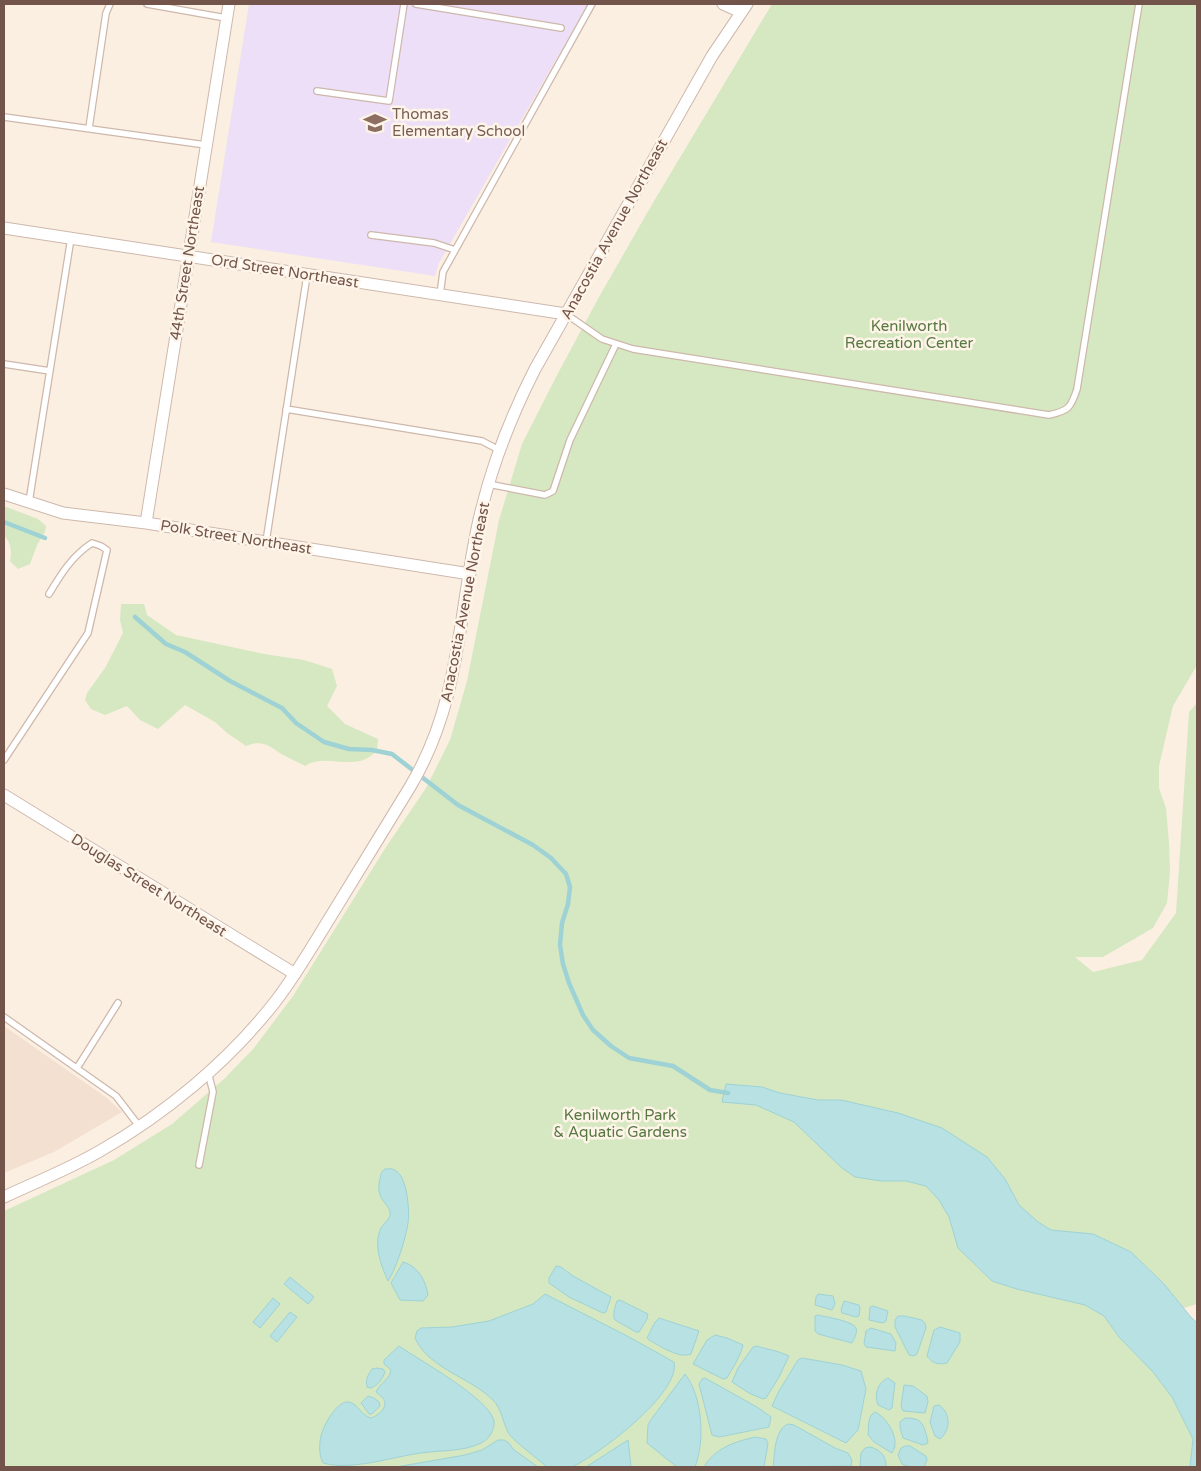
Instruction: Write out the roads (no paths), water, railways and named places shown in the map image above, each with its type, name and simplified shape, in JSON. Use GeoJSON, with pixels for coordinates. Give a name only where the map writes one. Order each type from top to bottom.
{"type":"FeatureCollection","features":[{"type":"Feature","properties":{"kind":"street","name":"44th Street Northeast"},"geometry":{"type":"LineString","coordinates":[[146,523],[229,4]]}},
{"type":"Feature","properties":{"kind":"street"},"geometry":{"type":"LineString","coordinates":[[722,4],[744,8]]}},
{"type":"Feature","properties":{"kind":"street","name":"Anacostia Avenue Northeast"},"geometry":{"type":"LineString","coordinates":[[4,1197],[70,1167],[112,1144],[139,1126],[208,1072],[257,1023],[295,974],[410,787],[422,766],[438,730],[457,655],[477,530],[488,484],[499,450],[522,396],[535,369],[716,49],[744,8]]}},
{"type":"Feature","properties":{"kind":"street","name":"Ord Street Northeast"},"geometry":{"type":"LineString","coordinates":[[4,228],[566,314]]}},
{"type":"Feature","properties":{"kind":"street","name":"Polk Street Northeast"},"geometry":{"type":"LineString","coordinates":[[4,494],[63,513],[146,523],[470,574]]}},
{"type":"Feature","properties":{"kind":"street","name":"Douglas Street Northeast"},"geometry":{"type":"LineString","coordinates":[[4,795],[295,974]]}},
{"type":"Feature","properties":{"kind":"lane"},"geometry":{"type":"LineString","coordinates":[[89,128],[106,13],[110,4]]}},
{"type":"Feature","properties":{"kind":"lane"},"geometry":{"type":"LineString","coordinates":[[147,4],[226,18]]}},
{"type":"Feature","properties":{"kind":"lane"},"geometry":{"type":"LineString","coordinates":[[317,91],[389,101],[404,4]]}},
{"type":"Feature","properties":{"kind":"lane"},"geometry":{"type":"LineString","coordinates":[[416,4],[561,28]]}},
{"type":"Feature","properties":{"kind":"lane"},"geometry":{"type":"LineString","coordinates":[[440,295],[443,272],[592,4]]}},
{"type":"Feature","properties":{"kind":"lane"},"geometry":{"type":"LineString","coordinates":[[566,314],[602,339],[642,351],[1049,415],[1063,412],[1073,404],[1077,389],[1139,4]]}},
{"type":"Feature","properties":{"kind":"lane"},"geometry":{"type":"LineString","coordinates":[[4,117],[206,145]]}},
{"type":"Feature","properties":{"kind":"lane"},"geometry":{"type":"LineString","coordinates":[[370,235],[434,243],[455,250]]}},
{"type":"Feature","properties":{"kind":"lane"},"geometry":{"type":"LineString","coordinates":[[30,502],[71,238]]}},
{"type":"Feature","properties":{"kind":"lane"},"geometry":{"type":"LineString","coordinates":[[266,542],[307,274]]}},
{"type":"Feature","properties":{"kind":"lane"},"geometry":{"type":"LineString","coordinates":[[488,484],[545,495],[554,491],[570,440],[616,344]]}},
{"type":"Feature","properties":{"kind":"lane"},"geometry":{"type":"LineString","coordinates":[[4,364],[50,371]]}},
{"type":"Feature","properties":{"kind":"lane"},"geometry":{"type":"LineString","coordinates":[[286,409],[482,441],[499,450]]}},
{"type":"Feature","properties":{"kind":"lane"},"geometry":{"type":"LineString","coordinates":[[4,760],[88,633],[107,550],[92,543],[84,548],[66,566],[49,594]]}},
{"type":"Feature","properties":{"kind":"lane"},"geometry":{"type":"LineString","coordinates":[[76,1068],[118,1003]]}},
{"type":"Feature","properties":{"kind":"lane"},"geometry":{"type":"LineString","coordinates":[[4,1017],[116,1096],[139,1126]]}},
{"type":"Feature","properties":{"kind":"lane"},"geometry":{"type":"LineString","coordinates":[[199,1164],[213,1092],[208,1072]]}},
{"type":"Feature","properties":{"kind":"water"},"geometry":{"type":"Polygon","coordinates":[[[726,1084],[762,1087],[780,1093],[818,1100],[841,1100],[898,1113],[942,1128],[987,1157],[1005,1179],[1019,1205],[1038,1222],[1051,1230],[1093,1234],[1131,1252],[1164,1284],[1197,1323],[1197,1467],[1190,1467],[1193,1439],[1172,1397],[1153,1372],[1119,1337],[1104,1316],[1085,1305],[992,1281],[958,1248],[949,1217],[939,1200],[926,1186],[906,1181],[881,1181],[855,1177],[842,1168],[794,1122],[756,1105],[722,1102],[726,1084]]]}},
{"type":"Feature","properties":{"kind":"water"},"geometry":{"type":"Polygon","coordinates":[[[385,1169],[394,1169],[400,1174],[407,1195],[409,1211],[403,1245],[388,1281],[378,1248],[381,1228],[390,1215],[390,1211],[379,1192],[382,1172],[385,1169]]]}},
{"type":"Feature","properties":{"kind":"water"},"geometry":{"type":"Polygon","coordinates":[[[403,1262],[413,1267],[423,1279],[428,1295],[423,1301],[400,1300],[391,1283],[403,1262]]]}},
{"type":"Feature","properties":{"kind":"water"},"geometry":{"type":"Polygon","coordinates":[[[556,1266],[561,1267],[573,1276],[611,1297],[606,1312],[603,1313],[569,1297],[549,1283],[549,1278],[556,1266]]]}},
{"type":"Feature","properties":{"kind":"water"},"geometry":{"type":"Polygon","coordinates":[[[290,1277],[314,1297],[308,1304],[284,1284],[290,1277]]]}},
{"type":"Feature","properties":{"kind":"water"},"geometry":{"type":"Polygon","coordinates":[[[545,1294],[674,1362],[673,1375],[665,1390],[636,1421],[601,1449],[574,1466],[568,1467],[547,1467],[521,1446],[509,1434],[493,1400],[484,1392],[430,1358],[421,1349],[415,1338],[417,1331],[421,1328],[452,1327],[489,1321],[533,1304],[545,1294]]]}},
{"type":"Feature","properties":{"kind":"water"},"geometry":{"type":"Polygon","coordinates":[[[818,1294],[833,1296],[835,1304],[832,1310],[815,1305],[818,1294]]]}},
{"type":"Feature","properties":{"kind":"water"},"geometry":{"type":"Polygon","coordinates":[[[273,1298],[280,1304],[260,1328],[253,1322],[273,1298]]]}},
{"type":"Feature","properties":{"kind":"water"},"geometry":{"type":"Polygon","coordinates":[[[620,1300],[648,1314],[639,1332],[615,1320],[615,1308],[617,1301],[620,1300]]]}},
{"type":"Feature","properties":{"kind":"water"},"geometry":{"type":"Polygon","coordinates":[[[844,1301],[859,1305],[859,1316],[856,1317],[842,1313],[844,1301]]]}},
{"type":"Feature","properties":{"kind":"water"},"geometry":{"type":"Polygon","coordinates":[[[873,1306],[888,1311],[886,1321],[883,1323],[869,1320],[870,1307],[873,1306]]]}},
{"type":"Feature","properties":{"kind":"water"},"geometry":{"type":"Polygon","coordinates":[[[290,1312],[297,1317],[277,1342],[270,1336],[290,1312]]]}},
{"type":"Feature","properties":{"kind":"water"},"geometry":{"type":"Polygon","coordinates":[[[815,1316],[845,1321],[854,1326],[856,1328],[856,1336],[852,1343],[818,1334],[815,1331],[815,1316]]]}},
{"type":"Feature","properties":{"kind":"water"},"geometry":{"type":"Polygon","coordinates":[[[898,1316],[922,1320],[925,1323],[926,1328],[917,1354],[914,1356],[909,1355],[895,1327],[895,1320],[898,1316]]]}},
{"type":"Feature","properties":{"kind":"water"},"geometry":{"type":"Polygon","coordinates":[[[659,1318],[699,1331],[691,1354],[681,1355],[675,1353],[647,1338],[659,1318]]]}},
{"type":"Feature","properties":{"kind":"water"},"geometry":{"type":"Polygon","coordinates":[[[940,1327],[960,1333],[960,1342],[947,1363],[944,1364],[933,1362],[927,1356],[934,1330],[940,1327]]]}},
{"type":"Feature","properties":{"kind":"water"},"geometry":{"type":"Polygon","coordinates":[[[871,1328],[891,1334],[896,1343],[895,1351],[866,1347],[864,1343],[866,1331],[871,1328]]]}},
{"type":"Feature","properties":{"kind":"water"},"geometry":{"type":"Polygon","coordinates":[[[715,1335],[743,1345],[727,1378],[723,1379],[693,1364],[707,1340],[715,1335]]]}},
{"type":"Feature","properties":{"kind":"water"},"geometry":{"type":"Polygon","coordinates":[[[399,1346],[452,1380],[480,1402],[490,1412],[494,1421],[491,1434],[481,1443],[459,1449],[421,1453],[359,1464],[334,1465],[323,1463],[320,1450],[321,1436],[335,1409],[344,1402],[349,1402],[371,1418],[377,1415],[384,1407],[385,1401],[376,1392],[389,1376],[391,1370],[384,1364],[384,1360],[399,1346]]]}},
{"type":"Feature","properties":{"kind":"water"},"geometry":{"type":"Polygon","coordinates":[[[756,1346],[789,1356],[779,1377],[766,1398],[763,1399],[732,1382],[738,1368],[753,1347],[756,1346]]]}},
{"type":"Feature","properties":{"kind":"water"},"geometry":{"type":"Polygon","coordinates":[[[802,1358],[842,1365],[861,1371],[866,1389],[858,1430],[846,1443],[772,1406],[798,1360],[802,1358]]]}},
{"type":"Feature","properties":{"kind":"water"},"geometry":{"type":"Polygon","coordinates":[[[372,1369],[383,1369],[385,1372],[383,1377],[378,1384],[371,1388],[367,1387],[369,1373],[372,1369]]]}},
{"type":"Feature","properties":{"kind":"water"},"geometry":{"type":"Polygon","coordinates":[[[685,1374],[696,1395],[699,1407],[701,1433],[695,1467],[677,1467],[647,1443],[650,1421],[685,1374]]]}},
{"type":"Feature","properties":{"kind":"water"},"geometry":{"type":"Polygon","coordinates":[[[705,1378],[771,1417],[769,1427],[719,1437],[712,1435],[699,1384],[705,1378]]]}},
{"type":"Feature","properties":{"kind":"water"},"geometry":{"type":"Polygon","coordinates":[[[888,1378],[895,1383],[892,1408],[889,1410],[878,1405],[876,1397],[879,1386],[888,1378]]]}},
{"type":"Feature","properties":{"kind":"water"},"geometry":{"type":"Polygon","coordinates":[[[904,1385],[913,1386],[927,1396],[928,1402],[925,1413],[903,1411],[901,1406],[904,1385]]]}},
{"type":"Feature","properties":{"kind":"water"},"geometry":{"type":"Polygon","coordinates":[[[368,1396],[379,1402],[380,1406],[372,1414],[369,1414],[361,1403],[368,1396]]]}},
{"type":"Feature","properties":{"kind":"water"},"geometry":{"type":"Polygon","coordinates":[[[939,1405],[946,1412],[948,1422],[946,1431],[940,1439],[935,1436],[930,1422],[934,1406],[939,1405]]]}},
{"type":"Feature","properties":{"kind":"water"},"geometry":{"type":"Polygon","coordinates":[[[875,1412],[884,1419],[892,1430],[895,1442],[892,1453],[874,1442],[868,1435],[870,1419],[875,1412]]]}},
{"type":"Feature","properties":{"kind":"water"},"geometry":{"type":"Polygon","coordinates":[[[905,1418],[918,1420],[922,1424],[928,1443],[923,1445],[903,1438],[900,1422],[905,1418]]]}},
{"type":"Feature","properties":{"kind":"water"},"geometry":{"type":"Polygon","coordinates":[[[788,1424],[794,1425],[835,1448],[848,1453],[852,1460],[851,1466],[773,1467],[780,1431],[788,1424]]]}},
{"type":"Feature","properties":{"kind":"water"},"geometry":{"type":"Polygon","coordinates":[[[755,1437],[766,1439],[768,1443],[764,1467],[704,1467],[708,1460],[719,1450],[755,1437]]]}},
{"type":"Feature","properties":{"kind":"water"},"geometry":{"type":"Polygon","coordinates":[[[498,1440],[504,1440],[509,1443],[513,1449],[538,1467],[396,1467],[465,1455],[482,1450],[498,1440]]]}},
{"type":"Feature","properties":{"kind":"water"},"geometry":{"type":"Polygon","coordinates":[[[628,1440],[631,1467],[586,1467],[628,1440]]]}},
{"type":"Feature","properties":{"kind":"water"},"geometry":{"type":"Polygon","coordinates":[[[910,1446],[926,1456],[927,1460],[924,1467],[911,1467],[902,1464],[898,1455],[901,1448],[910,1446]]]}},
{"type":"Feature","properties":{"kind":"water"},"geometry":{"type":"Polygon","coordinates":[[[870,1447],[882,1454],[886,1467],[860,1467],[861,1453],[865,1448],[870,1447]]]}},
{"type":"Feature","properties":{"kind":"waterway"},"geometry":{"type":"LineString","coordinates":[[4,522],[45,538]]}},
{"type":"Feature","properties":{"kind":"waterway"},"geometry":{"type":"LineString","coordinates":[[135,617],[166,644],[185,652],[230,681],[282,708],[296,723],[324,742],[349,749],[372,750],[392,754],[458,805],[533,845],[551,858],[566,874],[570,887],[568,904],[562,923],[560,945],[563,964],[583,1015],[593,1030],[611,1046],[629,1058],[673,1066],[710,1090],[728,1093]]}},
{"type":"Feature","properties":{"kind":"place","name":"Thomas Elementary School"},"geometry":{"type":"Point","coordinates":[375,123]}},
{"type":"Feature","properties":{"kind":"park label","name":"Kenilworth Recreation Center"},"geometry":{"type":"Point","coordinates":[909,334]}},
{"type":"Feature","properties":{"kind":"park label","name":"Kenilworth Park & Aquatic Gardens"},"geometry":{"type":"Point","coordinates":[620,1124]}}]}
